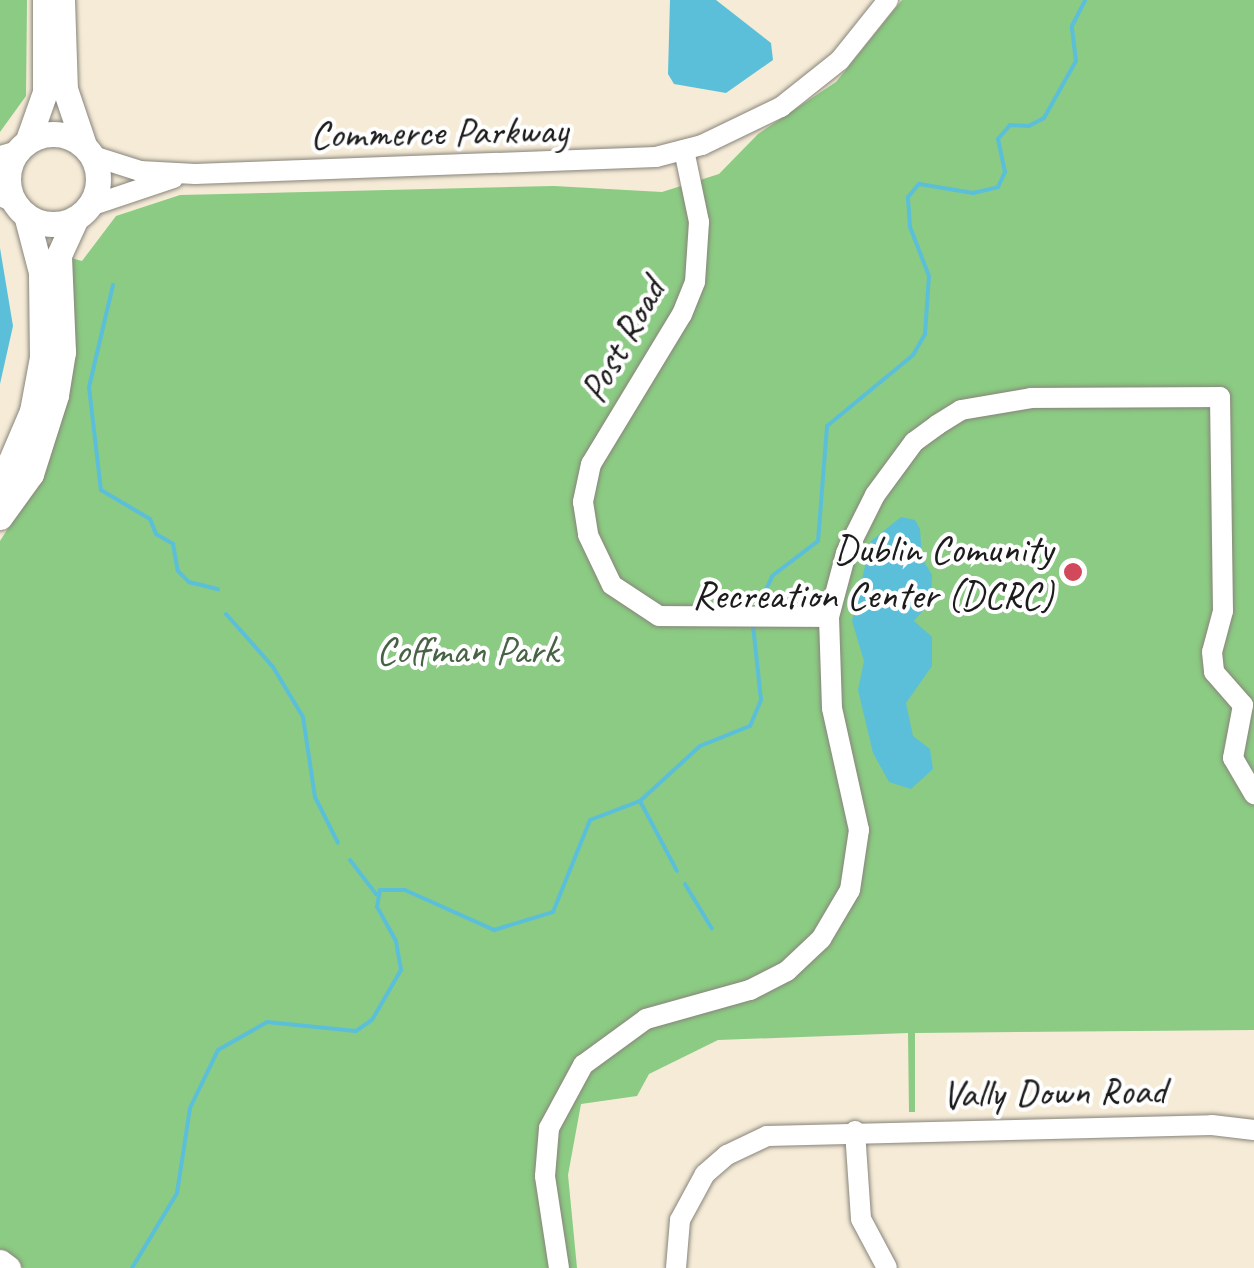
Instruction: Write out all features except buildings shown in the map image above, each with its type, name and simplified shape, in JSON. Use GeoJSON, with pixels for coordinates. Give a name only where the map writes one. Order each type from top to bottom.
{"type":"FeatureCollection","features":[{"type":"Feature","properties":{"kind":"main road"},"geometry":{"type":"LineString","coordinates":[[0,486],[32,411],[42,357],[41,272],[13,204],[8,177],[15,149],[45,92],[45,0]]}},
{"type":"Feature","properties":{"kind":"main road"},"geometry":{"type":"LineString","coordinates":[[0,517],[31,474],[56,395],[63,352],[59,255],[98,186],[65,89],[62,0]]}},
{"type":"Feature","properties":{"kind":"main road"},"geometry":{"type":"LineString","coordinates":[[15,149],[51,133],[88,150]]}},
{"type":"Feature","properties":{"kind":"main road"},"geometry":{"type":"LineString","coordinates":[[13,204],[52,224],[82,212]]}},
{"type":"Feature","properties":{"kind":"main road"},"geometry":{"type":"LineString","coordinates":[[0,1262],[8,1268]]}},
{"type":"Feature","properties":{"kind":"street"},"geometry":{"type":"LineString","coordinates":[[684,150],[743,128],[812,86],[888,0]]}},
{"type":"Feature","properties":{"kind":"street","name":"Commerce Parkway"},"geometry":{"type":"LineString","coordinates":[[88,150],[140,171],[195,174],[621,162],[684,150]]}},
{"type":"Feature","properties":{"kind":"street","name":"Post Road"},"geometry":{"type":"LineString","coordinates":[[684,150],[699,222],[695,282],[592,464],[583,502],[603,573],[640,607],[681,620],[830,617]]}},
{"type":"Feature","properties":{"kind":"street","name":"Commerce Parkway"},"geometry":{"type":"LineString","coordinates":[[82,212],[195,174]]}},
{"type":"Feature","properties":{"kind":"street"},"geometry":{"type":"LineString","coordinates":[[559,1268],[546,1176],[549,1128],[583,1065],[646,1019],[750,990],[787,971],[822,938],[850,890],[859,830],[832,708],[830,617],[846,553],[892,467],[914,442],[962,410],[1031,398],[1220,397],[1223,611],[1212,652],[1214,672],[1243,705],[1233,758],[1254,794]]}},
{"type":"Feature","properties":{"kind":"street","name":"Vally Down Road"},"geometry":{"type":"LineString","coordinates":[[676,1268],[680,1220],[692,1192],[727,1154],[766,1136],[1212,1125],[1254,1130]]}},
{"type":"Feature","properties":{"kind":"street"},"geometry":{"type":"LineString","coordinates":[[856,1131],[861,1220],[888,1268]]}},
{"type":"Feature","properties":{"kind":"green space"},"geometry":{"type":"Polygon","coordinates":[[[0,0],[27,0],[26,96],[0,132],[0,0]]]}},
{"type":"Feature","properties":{"kind":"green space","name":"Coffman Park"},"geometry":{"type":"Polygon","coordinates":[[[902,0],[1254,0],[1254,1030],[915,1033],[915,1112],[909,1112],[908,1033],[718,1040],[649,1074],[637,1096],[581,1104],[568,1175],[577,1268],[23,1268],[0,1251],[0,541],[31,492],[74,351],[71,258],[82,261],[116,216],[180,195],[554,186],[662,192],[719,174],[758,134],[836,82],[902,0]]]}},
{"type":"Feature","properties":{"kind":"water"},"geometry":{"type":"Polygon","coordinates":[[[670,0],[716,0],[771,43],[773,60],[726,93],[674,84],[668,74],[670,0]]]}},
{"type":"Feature","properties":{"kind":"water"},"geometry":{"type":"Polygon","coordinates":[[[0,248],[13,326],[0,384],[0,248]]]}},
{"type":"Feature","properties":{"kind":"water"},"geometry":{"type":"Polygon","coordinates":[[[901,517],[915,520],[920,529],[922,558],[932,575],[931,601],[914,621],[932,637],[932,666],[906,703],[913,736],[930,749],[933,769],[911,789],[889,782],[873,753],[858,690],[864,661],[852,621],[871,541],[901,517]]]}},
{"type":"Feature","properties":{"kind":"waterway"},"geometry":{"type":"LineString","coordinates":[[756,611],[772,576],[818,541],[827,426],[913,355],[925,334],[929,276],[910,227],[908,197],[919,184],[973,193],[998,187],[1005,172],[998,139],[1010,125],[1029,126],[1044,118],[1076,61],[1072,26],[1085,0]]}},
{"type":"Feature","properties":{"kind":"waterway"},"geometry":{"type":"LineString","coordinates":[[113,285],[89,387],[101,490],[150,519],[156,534],[173,544],[178,571],[189,582],[218,589]]}},
{"type":"Feature","properties":{"kind":"waterway"},"geometry":{"type":"LineString","coordinates":[[226,614],[273,667],[303,717],[315,797],[338,843]]}},
{"type":"Feature","properties":{"kind":"waterway"},"geometry":{"type":"LineString","coordinates":[[132,1268],[177,1193],[190,1108],[218,1050],[267,1022],[356,1031],[372,1020],[401,970],[396,941],[377,907],[380,890],[405,890],[494,930],[553,912],[590,820],[640,801],[700,746],[750,726],[761,700],[753,625]]}},
{"type":"Feature","properties":{"kind":"waterway"},"geometry":{"type":"LineString","coordinates":[[640,801],[677,871]]}},
{"type":"Feature","properties":{"kind":"waterway"},"geometry":{"type":"LineString","coordinates":[[350,860],[376,894]]}},
{"type":"Feature","properties":{"kind":"waterway"},"geometry":{"type":"LineString","coordinates":[[685,884],[712,929]]}},
{"type":"Feature","properties":{"kind":"place","name":"Dublin Comunity Recreation Center (DCRC)"},"geometry":{"type":"Point","coordinates":[1073,572]}}]}
